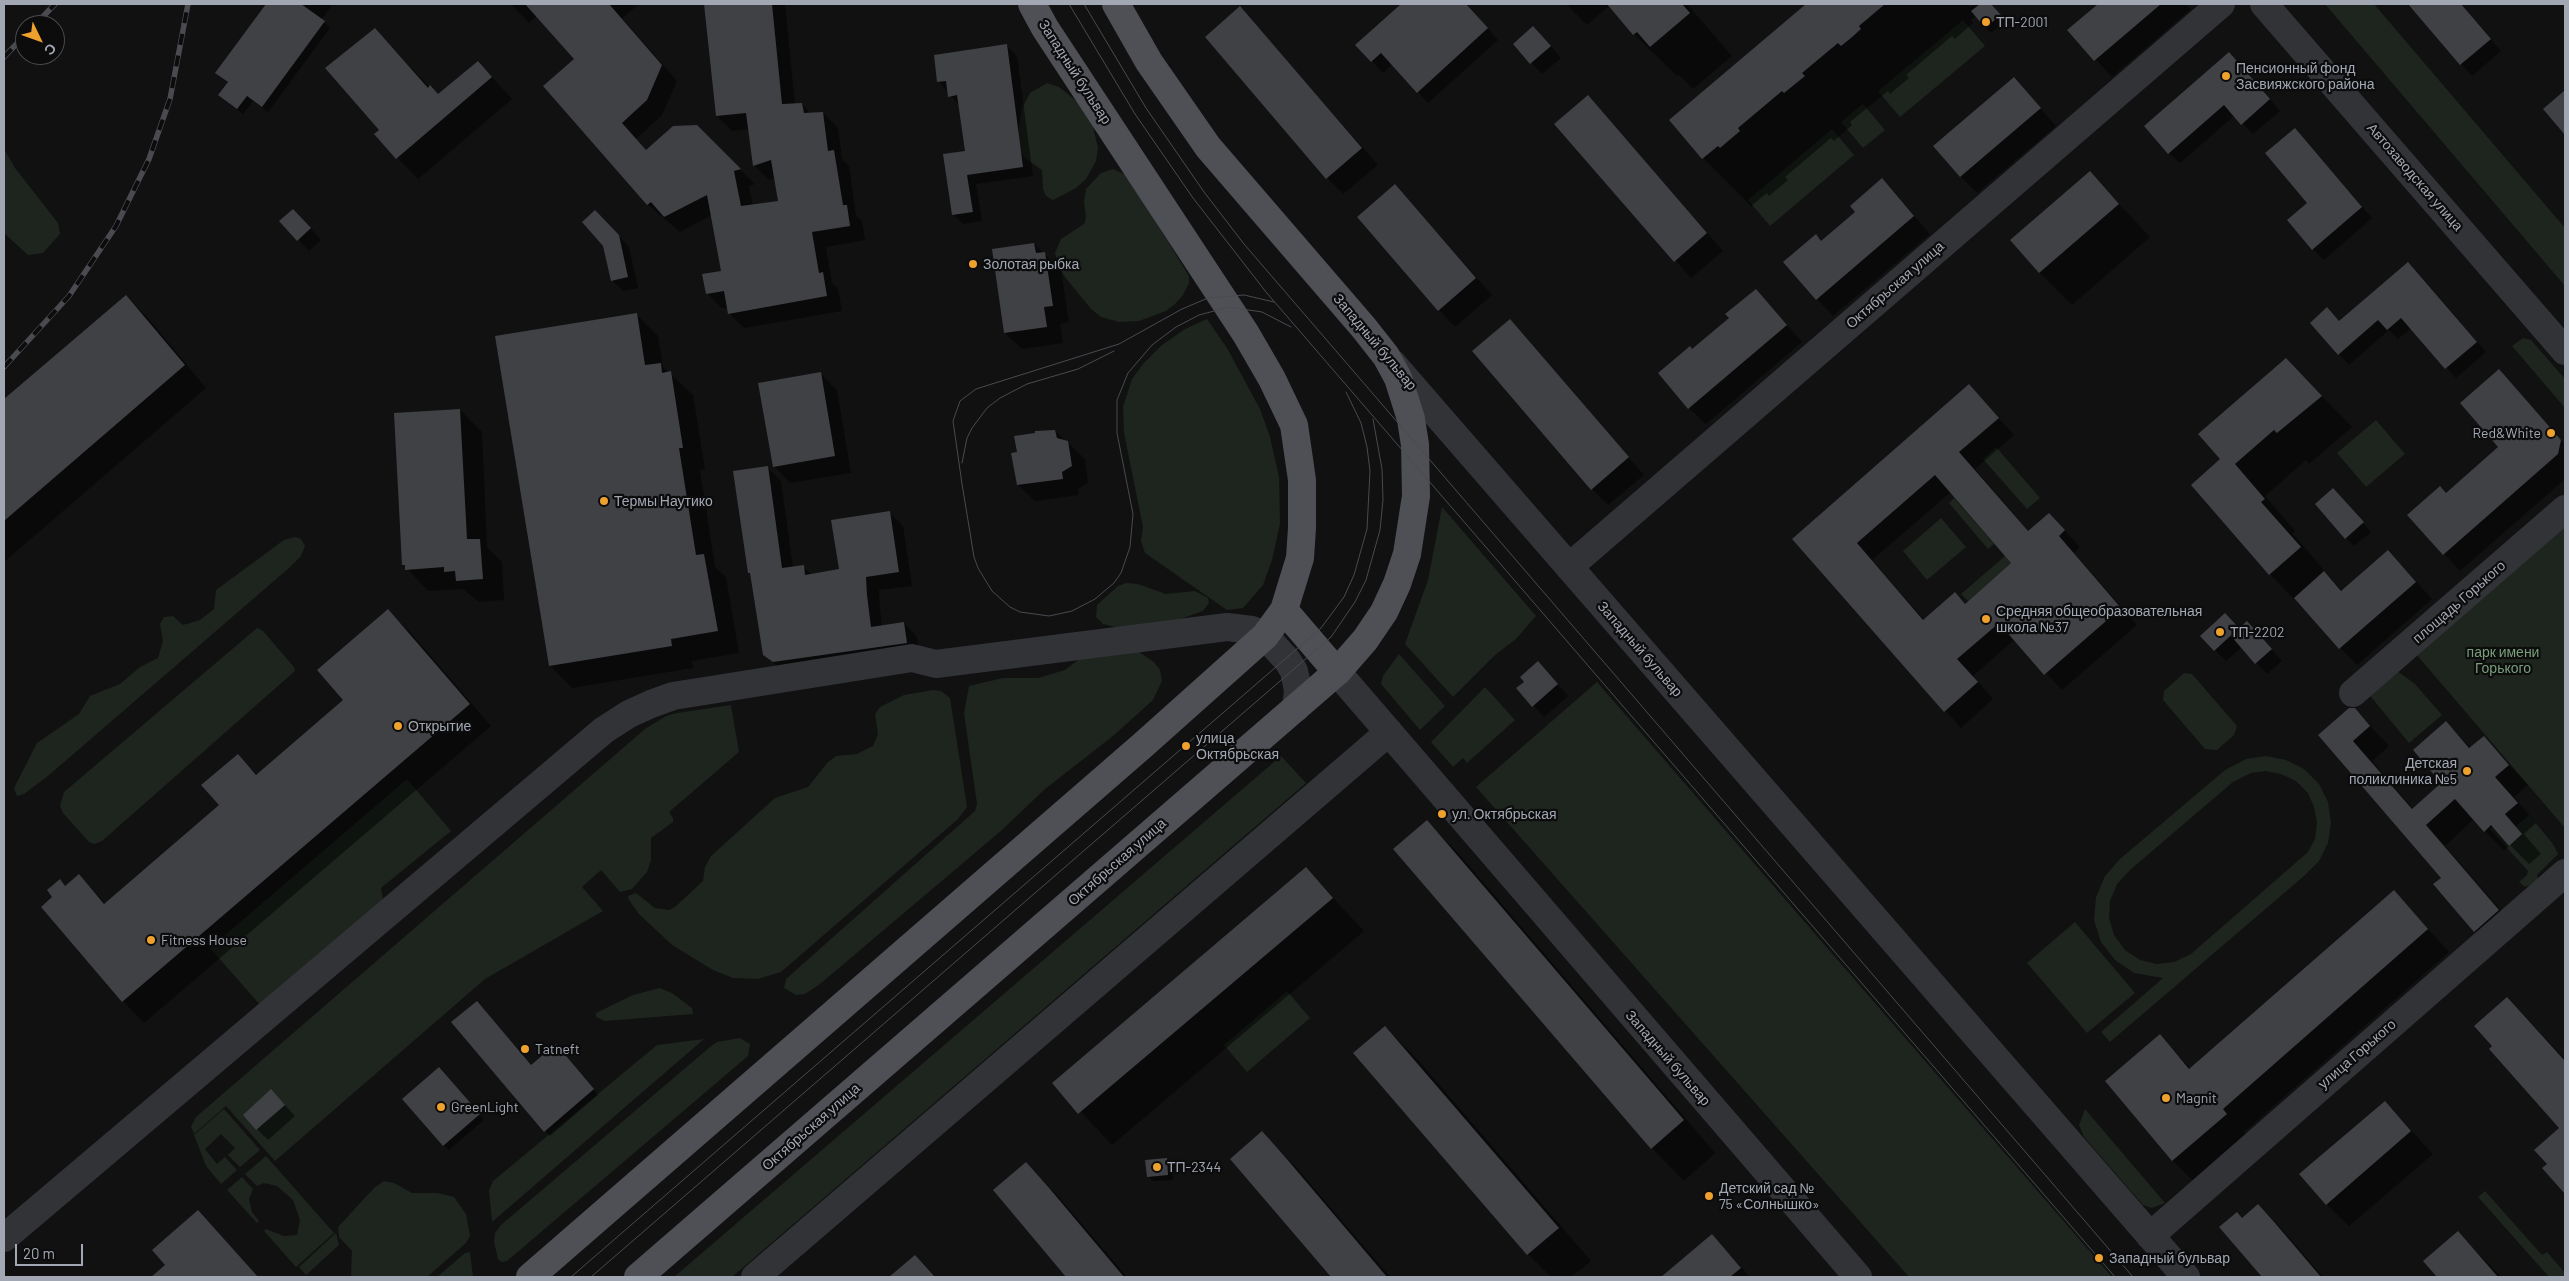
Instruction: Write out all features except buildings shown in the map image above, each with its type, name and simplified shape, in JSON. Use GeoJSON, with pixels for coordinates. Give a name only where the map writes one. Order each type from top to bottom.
{"type":"FeatureCollection","features":[{"type":"Feature","properties":{"kind":"main road","name":"Западный бульвар"},"geometry":{"type":"LineString","coordinates":[[1032,4],[1045,28],[1246,334],[1268,372],[1294,426],[1302,480],[1300,558],[1284,610],[1337,672]]}},
{"type":"Feature","properties":{"kind":"main road","name":"Западный бульвар"},"geometry":{"type":"LineString","coordinates":[[1116,4],[1148,62],[1208,147],[1386,356]]}},
{"type":"Feature","properties":{"kind":"main road","name":"Октябрьская улица"},"geometry":{"type":"LineString","coordinates":[[638,1277],[1296,708],[1337,672],[1365,640],[1384,612],[1405,562],[1413,528],[1416,496],[1415,445],[1405,398],[1398,378],[1386,356]]}},
{"type":"Feature","properties":{"kind":"main road"},"geometry":{"type":"LineString","coordinates":[[530,1277],[1265,636],[1284,610]]}},
{"type":"Feature","properties":{"kind":"street","name":"Октябрьская улица"},"geometry":{"type":"LineString","coordinates":[[1569,567],[2221,4]]}},
{"type":"Feature","properties":{"kind":"street","name":"Автозаводская улица"},"geometry":{"type":"LineString","coordinates":[[2264,4],[2565,351]]}},
{"type":"Feature","properties":{"kind":"street","name":"Западный бульвар"},"geometry":{"type":"LineString","coordinates":[[1386,356],[2186,1277]]}},
{"type":"Feature","properties":{"kind":"street","name":"площадь Горького"},"geometry":{"type":"LineString","coordinates":[[2353,693],[2565,509]]}},
{"type":"Feature","properties":{"kind":"street"},"geometry":{"type":"LineString","coordinates":[[4,1238],[604,730],[629,714],[673,696],[912,658],[936,664],[1226,627],[1252,630],[1265,636],[1294,671],[1298,690],[1296,708]]}},
{"type":"Feature","properties":{"kind":"street"},"geometry":{"type":"LineString","coordinates":[[1265,636],[1304,634]]}},
{"type":"Feature","properties":{"kind":"street","name":"Западный бульвар"},"geometry":{"type":"LineString","coordinates":[[1337,672],[1858,1277]]}},
{"type":"Feature","properties":{"kind":"street"},"geometry":{"type":"LineString","coordinates":[[755,1277],[1389,732]]}},
{"type":"Feature","properties":{"kind":"street","name":"улица Горького"},"geometry":{"type":"LineString","coordinates":[[2150,1236],[2565,873]]}},
{"type":"Feature","properties":{"kind":"green space"},"geometry":{"type":"Polygon","coordinates":[[[2325,4],[2374,4],[2565,228],[2565,286],[2325,4]]]}},
{"type":"Feature","properties":{"kind":"green space"},"geometry":{"type":"Polygon","coordinates":[[[1963,20],[1985,46],[1900,117],[1878,91],[1963,20]]]}},
{"type":"Feature","properties":{"kind":"green space"},"geometry":{"type":"Polygon","coordinates":[[[1047,83],[1059,87],[1079,103],[1091,118],[1098,148],[1096,161],[1086,179],[1076,188],[1053,200],[1046,196],[1043,189],[1042,170],[1026,159],[1018,150],[1017,139],[1022,108],[1030,93],[1047,83]]]}},
{"type":"Feature","properties":{"kind":"green space"},"geometry":{"type":"Polygon","coordinates":[[[1863,104],[1885,130],[1863,148],[1841,122],[1863,104]]]}},
{"type":"Feature","properties":{"kind":"green space"},"geometry":{"type":"Polygon","coordinates":[[[1832,129],[1854,155],[1770,226],[1748,200],[1832,129]]]}},
{"type":"Feature","properties":{"kind":"green space"},"geometry":{"type":"Polygon","coordinates":[[[4,149],[15,168],[58,223],[60,234],[43,253],[28,255],[4,233],[4,149]]]}},
{"type":"Feature","properties":{"kind":"green space"},"geometry":{"type":"Polygon","coordinates":[[[1113,169],[1124,174],[1130,180],[1189,276],[1189,283],[1183,295],[1175,304],[1166,311],[1139,321],[1119,322],[1101,317],[1091,309],[1065,277],[1060,269],[1055,253],[1061,239],[1084,224],[1086,218],[1084,201],[1086,189],[1101,173],[1113,169]]]}},
{"type":"Feature","properties":{"kind":"green space"},"geometry":{"type":"Polygon","coordinates":[[[1207,319],[1227,348],[1260,409],[1270,437],[1279,477],[1280,524],[1272,560],[1263,585],[1243,608],[1227,610],[1145,553],[1141,541],[1143,527],[1124,433],[1123,407],[1132,379],[1143,364],[1162,345],[1185,329],[1207,319]]]}},
{"type":"Feature","properties":{"kind":"green space"},"geometry":{"type":"Polygon","coordinates":[[[2523,338],[2531,340],[2565,379],[2565,408],[2512,346],[2523,338]]]}},
{"type":"Feature","properties":{"kind":"green space"},"geometry":{"type":"Polygon","coordinates":[[[2376,420],[2405,454],[2366,487],[2337,453],[2376,420]]]}},
{"type":"Feature","properties":{"kind":"green space"},"geometry":{"type":"Polygon","coordinates":[[[1996,447],[2040,498],[2027,509],[1983,459],[1996,447]]]}},
{"type":"Feature","properties":{"kind":"green space"},"geometry":{"type":"Polygon","coordinates":[[[1954,498],[1994,544],[1988,549],[1949,503],[1954,498]]]}},
{"type":"Feature","properties":{"kind":"green space"},"geometry":{"type":"Polygon","coordinates":[[[1442,507],[1536,616],[1516,639],[1495,655],[1453,697],[1405,644],[1428,580],[1442,507]]]}},
{"type":"Feature","properties":{"kind":"green space"},"geometry":{"type":"Polygon","coordinates":[[[1941,518],[1966,547],[1927,580],[1903,551],[1941,518]]]}},
{"type":"Feature","properties":{"kind":"green space","name":"парк имени Горького"},"geometry":{"type":"Polygon","coordinates":[[[2565,523],[2565,828],[2416,654],[2565,523]]]}},
{"type":"Feature","properties":{"kind":"green space"},"geometry":{"type":"Polygon","coordinates":[[[295,537],[301,539],[305,546],[301,556],[289,568],[48,776],[24,794],[17,796],[14,788],[37,743],[79,714],[90,696],[120,684],[140,667],[158,658],[163,641],[160,624],[164,617],[173,616],[183,625],[200,620],[214,609],[216,590],[284,540],[295,537]]]}},
{"type":"Feature","properties":{"kind":"green space"},"geometry":{"type":"Polygon","coordinates":[[[2005,556],[2011,563],[1968,601],[1961,594],[2005,556]]]}},
{"type":"Feature","properties":{"kind":"green space"},"geometry":{"type":"Polygon","coordinates":[[[1126,583],[1138,584],[1166,594],[1195,591],[1208,598],[1209,603],[1203,611],[1172,622],[1119,628],[1103,624],[1096,617],[1097,605],[1118,586],[1126,583]]]}},
{"type":"Feature","properties":{"kind":"green space"},"geometry":{"type":"Polygon","coordinates":[[[257,628],[263,631],[294,667],[295,671],[102,841],[94,844],[89,842],[63,813],[60,806],[64,792],[257,628]]]}},
{"type":"Feature","properties":{"kind":"green space"},"geometry":{"type":"Polygon","coordinates":[[[1133,648],[1154,662],[1160,670],[1162,681],[1153,700],[1113,736],[1045,789],[1002,830],[820,984],[805,994],[796,995],[784,988],[786,979],[975,811],[977,804],[964,713],[969,686],[1003,678],[1038,678],[1065,670],[1082,657],[1133,648]]]}},
{"type":"Feature","properties":{"kind":"green space"},"geometry":{"type":"Polygon","coordinates":[[[1399,654],[1445,706],[1420,730],[1381,684],[1383,676],[1399,654]]]}},
{"type":"Feature","properties":{"kind":"green space"},"geometry":{"type":"Polygon","coordinates":[[[2397,671],[2415,684],[2442,715],[2409,743],[2367,692],[2397,671]]]}},
{"type":"Feature","properties":{"kind":"green space"},"geometry":{"type":"Polygon","coordinates":[[[2184,673],[2192,674],[2237,726],[2234,735],[2217,750],[2205,749],[2163,700],[2164,691],[2184,673]]]}},
{"type":"Feature","properties":{"kind":"green space"},"geometry":{"type":"Polygon","coordinates":[[[1597,682],[2112,1277],[1909,1277],[1476,787],[1597,682]]]}},
{"type":"Feature","properties":{"kind":"green space"},"geometry":{"type":"Polygon","coordinates":[[[1485,687],[1515,720],[1467,763],[1463,758],[1453,767],[1431,742],[1485,687]]]}},
{"type":"Feature","properties":{"kind":"green space"},"geometry":{"type":"Polygon","coordinates":[[[933,690],[941,691],[950,698],[967,807],[958,819],[781,972],[758,979],[733,978],[713,970],[672,945],[639,914],[628,896],[636,893],[655,908],[669,910],[675,907],[703,881],[705,867],[711,856],[775,798],[808,787],[828,762],[836,756],[857,754],[873,746],[878,734],[875,714],[880,707],[904,695],[933,690]]]}},
{"type":"Feature","properties":{"kind":"green space"},"geometry":{"type":"Polygon","coordinates":[[[731,705],[739,752],[669,812],[673,822],[651,838],[651,860],[647,872],[632,889],[620,892],[601,870],[582,887],[603,911],[485,979],[275,1161],[226,1106],[194,1134],[191,1127],[196,1117],[645,729],[666,716],[731,705]]]}},
{"type":"Feature","properties":{"kind":"green space"},"geometry":{"type":"Polygon","coordinates":[[[1281,756],[1306,783],[732,1277],[674,1277],[1281,756]]]}},
{"type":"Feature","properties":{"kind":"green space"},"geometry":{"type":"Polygon","coordinates":[[[2266,756],[2286,760],[2304,769],[2319,784],[2328,802],[2331,823],[2328,843],[2319,861],[2304,876],[2110,1042],[2101,1032],[2163,978],[2134,973],[2115,960],[2101,942],[2094,920],[2096,897],[2105,876],[2120,859],[2225,770],[2246,759],[2266,756]],[[2266,771],[2251,773],[2233,782],[2130,870],[2117,884],[2110,901],[2109,918],[2114,935],[2125,950],[2140,960],[2157,964],[2174,962],[2191,954],[2308,852],[2315,839],[2317,823],[2314,807],[2308,793],[2296,781],[2281,774],[2266,771]]]}},
{"type":"Feature","properties":{"kind":"green space"},"geometry":{"type":"Polygon","coordinates":[[[407,779],[451,831],[381,888],[384,903],[262,1007],[210,948],[407,779]]]}},
{"type":"Feature","properties":{"kind":"green space"},"geometry":{"type":"Polygon","coordinates":[[[2529,815],[2553,844],[2558,854],[2537,875],[2539,882],[2525,887],[2519,882],[2527,875],[2528,871],[2490,829],[2503,818],[2513,829],[2529,815]]]}},
{"type":"Feature","properties":{"kind":"green space"},"geometry":{"type":"Polygon","coordinates":[[[2075,922],[2135,993],[2087,1033],[2027,963],[2075,922]]]}},
{"type":"Feature","properties":{"kind":"green space"},"geometry":{"type":"Polygon","coordinates":[[[660,988],[672,993],[692,1008],[693,1014],[605,1021],[596,1017],[596,1013],[633,995],[660,988]]]}},
{"type":"Feature","properties":{"kind":"green space"},"geometry":{"type":"Polygon","coordinates":[[[1287,991],[1310,1018],[1247,1072],[1224,1045],[1287,991]]]}},
{"type":"Feature","properties":{"kind":"green space"},"geometry":{"type":"Polygon","coordinates":[[[740,1038],[750,1044],[748,1056],[507,1261],[502,1262],[498,1259],[494,1242],[495,1233],[501,1225],[710,1047],[717,1042],[740,1038]]]}},
{"type":"Feature","properties":{"kind":"green space"},"geometry":{"type":"Polygon","coordinates":[[[704,1039],[492,1222],[489,1190],[493,1181],[657,1045],[704,1039]]]}},
{"type":"Feature","properties":{"kind":"green space"},"geometry":{"type":"Polygon","coordinates":[[[224,1109],[260,1150],[240,1167],[228,1155],[235,1148],[221,1134],[205,1149],[217,1164],[225,1157],[237,1170],[221,1184],[206,1166],[194,1135],[224,1109]]]}},
{"type":"Feature","properties":{"kind":"green space"},"geometry":{"type":"Polygon","coordinates":[[[2085,1109],[2165,1203],[2152,1208],[2143,1205],[2084,1137],[2079,1125],[2085,1109]]]}},
{"type":"Feature","properties":{"kind":"green space"},"geometry":{"type":"Polygon","coordinates":[[[266,1156],[334,1233],[296,1267],[264,1231],[266,1229],[284,1236],[297,1235],[300,1220],[293,1200],[277,1186],[264,1183],[257,1186],[245,1174],[266,1156]]]}},
{"type":"Feature","properties":{"kind":"green space"},"geometry":{"type":"Polygon","coordinates":[[[242,1177],[253,1189],[249,1199],[252,1212],[259,1221],[257,1223],[227,1190],[242,1177]]]}},
{"type":"Feature","properties":{"kind":"green space"},"geometry":{"type":"Polygon","coordinates":[[[384,1181],[394,1183],[412,1193],[437,1193],[454,1197],[466,1214],[470,1236],[466,1243],[427,1277],[351,1277],[352,1251],[339,1237],[338,1227],[375,1187],[384,1181]]]}},
{"type":"Feature","properties":{"kind":"green space"},"geometry":{"type":"Polygon","coordinates":[[[2485,1191],[2542,1255],[2547,1252],[2565,1273],[2565,1277],[2549,1277],[2478,1197],[2485,1191]]]}},
{"type":"Feature","properties":{"kind":"green space"},"geometry":{"type":"Polygon","coordinates":[[[336,1233],[339,1245],[306,1275],[299,1267],[336,1233]]]}},
{"type":"Feature","properties":{"kind":"green space"},"geometry":{"type":"Polygon","coordinates":[[[470,1252],[473,1277],[437,1277],[465,1253],[470,1252]]]}},
{"type":"Feature","properties":{"kind":"tram line"},"geometry":{"type":"LineString","coordinates":[[1069,4],[1135,114],[1193,198],[1266,292],[2115,1277]]}},
{"type":"Feature","properties":{"kind":"tram line"},"geometry":{"type":"LineString","coordinates":[[1084,4],[1146,108],[1204,192],[1244,244],[2133,1277]]}},
{"type":"Feature","properties":{"kind":"tram line"},"geometry":{"type":"LineString","coordinates":[[1274,302],[1244,295],[1208,298],[1182,309],[1119,344],[976,389],[960,401],[953,421],[974,557],[978,568],[992,591],[1010,607],[1020,612],[1049,616],[1072,611],[1095,599],[1114,583],[1121,573],[1130,547],[1133,514],[1117,433],[1117,400],[1128,373],[1152,345],[1176,327],[1199,315],[1229,307],[1262,312],[1291,327]]}},
{"type":"Feature","properties":{"kind":"tram line"},"geometry":{"type":"LineString","coordinates":[[962,463],[967,438],[972,428],[987,408],[1000,398],[1027,384],[1078,369],[1114,351]]}},
{"type":"Feature","properties":{"kind":"tram line"},"geometry":{"type":"LineString","coordinates":[[571,1277],[1321,628],[1344,597],[1354,575],[1367,529],[1370,471],[1367,447],[1361,423],[1346,392]]}},
{"type":"Feature","properties":{"kind":"tram line"},"geometry":{"type":"LineString","coordinates":[[591,1277],[1331,637],[1355,602],[1366,580],[1380,530],[1383,500],[1382,469],[1373,419]]}},
{"type":"Feature","properties":{"kind":"railway"},"geometry":{"type":"LineString","coordinates":[[45,15],[55,4]]}},
{"type":"Feature","properties":{"kind":"railway"},"geometry":{"type":"LineString","coordinates":[[4,367],[69,296],[116,226],[149,159],[170,99],[188,4]]}},
{"type":"Feature","properties":{"kind":"railway"},"geometry":{"type":"LineString","coordinates":[[4,57],[15,45]]}},
{"type":"Feature","properties":{"kind":"place","name":"ТП-2001"},"geometry":{"type":"Point","coordinates":[1986,22]}},
{"type":"Feature","properties":{"kind":"place","name":"Пенсионный фонд Засвияжского района"},"geometry":{"type":"Point","coordinates":[2226,76]}},
{"type":"Feature","properties":{"kind":"place","name":"Золотая рыбка"},"geometry":{"type":"Point","coordinates":[973,264]}},
{"type":"Feature","properties":{"kind":"place","name":"Red&White"},"geometry":{"type":"Point","coordinates":[2551,433]}},
{"type":"Feature","properties":{"kind":"place","name":"Термы Наутико"},"geometry":{"type":"Point","coordinates":[604,501]}},
{"type":"Feature","properties":{"kind":"place","name":"Средняя общеобразовательная школа №37"},"geometry":{"type":"Point","coordinates":[1986,619]}},
{"type":"Feature","properties":{"kind":"place","name":"ТП-2202"},"geometry":{"type":"Point","coordinates":[2220,632]}},
{"type":"Feature","properties":{"kind":"place","name":"Открытие"},"geometry":{"type":"Point","coordinates":[398,726]}},
{"type":"Feature","properties":{"kind":"place","name":"улица Октябрьская"},"geometry":{"type":"Point","coordinates":[1186,746]}},
{"type":"Feature","properties":{"kind":"place","name":"Детская поликлиника №5"},"geometry":{"type":"Point","coordinates":[2467,771]}},
{"type":"Feature","properties":{"kind":"place","name":"ул. Октябрьская"},"geometry":{"type":"Point","coordinates":[1442,814]}},
{"type":"Feature","properties":{"kind":"place","name":"Fitness House"},"geometry":{"type":"Point","coordinates":[151,940]}},
{"type":"Feature","properties":{"kind":"place","name":"Tatneft"},"geometry":{"type":"Point","coordinates":[525,1049]}},
{"type":"Feature","properties":{"kind":"place","name":"Magnit"},"geometry":{"type":"Point","coordinates":[2166,1098]}},
{"type":"Feature","properties":{"kind":"place","name":"GreenLight"},"geometry":{"type":"Point","coordinates":[441,1107]}},
{"type":"Feature","properties":{"kind":"place","name":"ТП-2344"},"geometry":{"type":"Point","coordinates":[1157,1167]}},
{"type":"Feature","properties":{"kind":"place","name":"Детский сад № 75 «Солнышко»"},"geometry":{"type":"Point","coordinates":[1709,1196]}},
{"type":"Feature","properties":{"kind":"place","name":"Западный бульвар"},"geometry":{"type":"Point","coordinates":[2099,1258]}}]}
